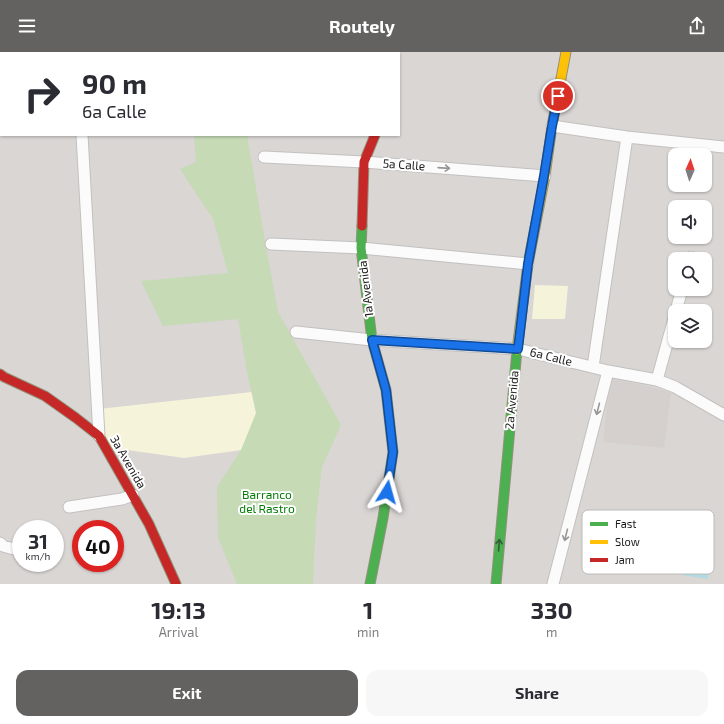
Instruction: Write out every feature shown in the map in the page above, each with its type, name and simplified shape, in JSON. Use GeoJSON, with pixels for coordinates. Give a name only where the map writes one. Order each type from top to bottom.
{"type":"FeatureCollection","features":[{"type":"Feature","properties":{"kind":"street","name":"2a Avenida"},"geometry":{"type":"LineString","coordinates":[[496,584],[514,378],[528,264],[566,52]]}},
{"type":"Feature","properties":{"kind":"street"},"geometry":{"type":"LineString","coordinates":[[552,126],[627,137],[724,147]]}},
{"type":"Feature","properties":{"kind":"street"},"geometry":{"type":"LineString","coordinates":[[82,136],[99,436]]}},
{"type":"Feature","properties":{"kind":"street","name":"1a Avenida"},"geometry":{"type":"LineString","coordinates":[[370,584],[383,518],[393,452],[386,390],[372,340],[361,248],[364,162],[375,136]]}},
{"type":"Feature","properties":{"kind":"street"},"geometry":{"type":"LineString","coordinates":[[593,367],[627,137]]}},
{"type":"Feature","properties":{"kind":"street","name":"5a Calle"},"geometry":{"type":"LineString","coordinates":[[264,157],[364,162],[544,176]]}},
{"type":"Feature","properties":{"kind":"street"},"geometry":{"type":"LineString","coordinates":[[271,244],[361,248],[528,264]]}},
{"type":"Feature","properties":{"kind":"street","name":"6a Calle"},"geometry":{"type":"LineString","coordinates":[[296,332],[372,340],[518,349],[608,371],[656,380],[675,387],[724,415]]}},
{"type":"Feature","properties":{"kind":"street"},"geometry":{"type":"LineString","coordinates":[[656,380],[668,338]]}},
{"type":"Feature","properties":{"kind":"street"},"geometry":{"type":"LineString","coordinates":[[553,584],[608,371]]}},
{"type":"Feature","properties":{"kind":"street","name":"3a Avenida"},"geometry":{"type":"LineString","coordinates":[[0,374],[45,396],[99,436],[149,524],[176,584]]}},
{"type":"Feature","properties":{"kind":"street"},"geometry":{"type":"LineString","coordinates":[[69,507],[122,499],[133,495]]}},
{"type":"Feature","properties":{"kind":"street"},"geometry":{"type":"LineString","coordinates":[[1,546],[12,549]]}},
{"type":"Feature","properties":{"kind":"shaded area"},"geometry":{"type":"Polygon","coordinates":[[[400,52],[724,52],[724,584],[0,584],[0,136],[400,136],[400,52]]]}},
{"type":"Feature","properties":{"kind":"shaded area"},"geometry":{"type":"Polygon","coordinates":[[[535,285],[568,286],[565,319],[532,319],[535,285]]]}},
{"type":"Feature","properties":{"kind":"shaded area"},"geometry":{"type":"Polygon","coordinates":[[[288,388],[299,442],[184,458],[106,447],[99,409],[288,388]]]}},
{"type":"Feature","properties":{"kind":"green space","name":"Barranco del Rastro"},"geometry":{"type":"Polygon","coordinates":[[[194,136],[247,136],[278,312],[341,425],[322,467],[316,518],[313,584],[237,584],[218,537],[217,487],[241,450],[256,413],[238,319],[163,326],[141,281],[228,273],[213,219],[180,169],[196,162],[194,136]]]}},
{"type":"Feature","properties":{"kind":"water"},"geometry":{"type":"Polygon","coordinates":[[[682,574],[708,574],[708,579],[682,574]]]}},
{"type":"Feature","properties":{"kind":"building"},"geometry":{"type":"Polygon","coordinates":[[[613,379],[649,386],[671,393],[664,448],[603,442],[607,403],[613,379]]]}},
{"type":"Feature","properties":{"kind":"traffic: fast"},"geometry":{"type":"LineString","coordinates":[[362,226],[361,248],[372,340],[386,390],[393,452],[383,518],[370,584]]}},
{"type":"Feature","properties":{"kind":"traffic: fast"},"geometry":{"type":"LineString","coordinates":[[496,584],[517,350]]}},
{"type":"Feature","properties":{"kind":"traffic: slow"},"geometry":{"type":"LineString","coordinates":[[517,350],[528,264],[545,176],[552,126],[566,52]]}},
{"type":"Feature","properties":{"kind":"traffic: jam"},"geometry":{"type":"LineString","coordinates":[[362,226],[364,162],[375,136]]}},
{"type":"Feature","properties":{"kind":"traffic: jam"},"geometry":{"type":"LineString","coordinates":[[0,374],[45,396],[99,436],[149,524],[176,584]]}},
{"type":"Feature","properties":{"kind":"route"},"geometry":{"type":"LineString","coordinates":[[387,492],[393,452],[386,390],[372,340],[518,349],[528,264],[558,96]]}}]}
